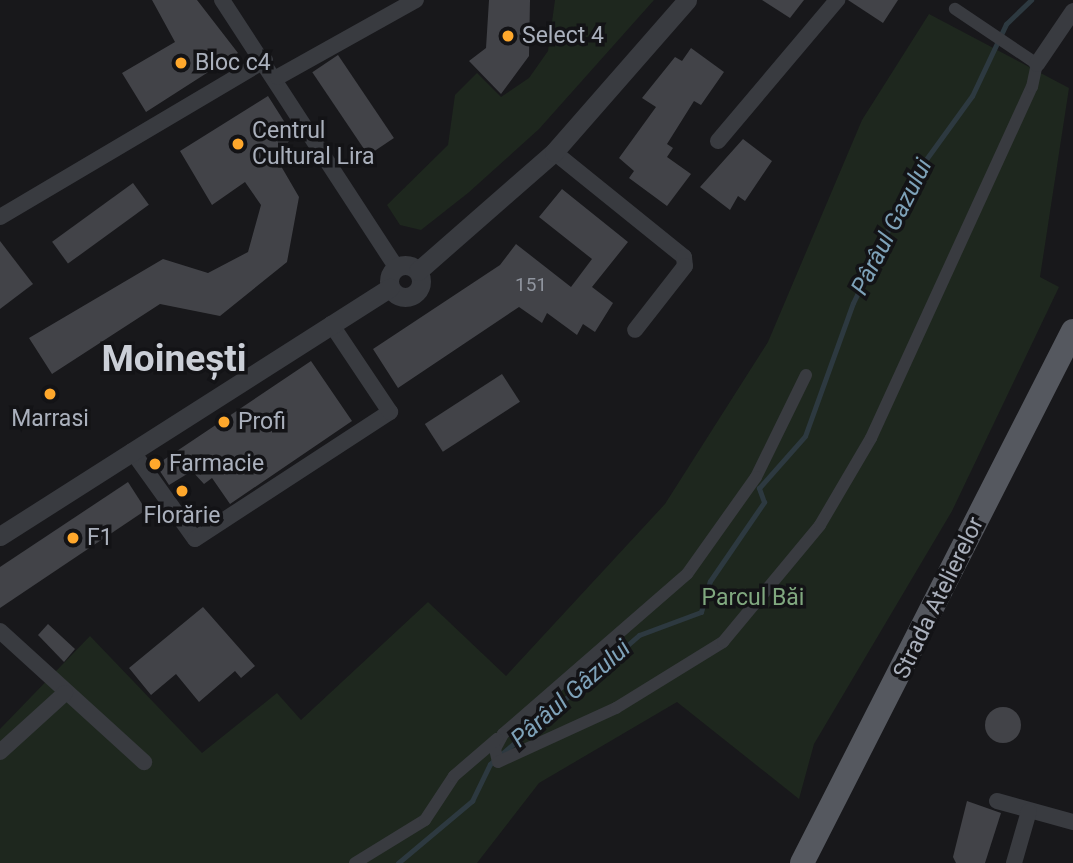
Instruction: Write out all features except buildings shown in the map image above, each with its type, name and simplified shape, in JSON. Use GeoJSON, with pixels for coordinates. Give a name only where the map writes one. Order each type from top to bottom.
{"type":"FeatureCollection","features":[{"type":"Feature","properties":{"kind":"main road","name":"Strada Atelierelor"},"geometry":{"type":"LineString","coordinates":[[802,863],[1073,331]]}},
{"type":"Feature","properties":{"kind":"street"},"geometry":{"type":"LineString","coordinates":[[278,77],[416,0]]}},
{"type":"Feature","properties":{"kind":"street"},"geometry":{"type":"LineString","coordinates":[[418,271],[554,152],[687,0]]}},
{"type":"Feature","properties":{"kind":"street"},"geometry":{"type":"LineString","coordinates":[[718,141],[837,0]]}},
{"type":"Feature","properties":{"kind":"street"},"geometry":{"type":"LineString","coordinates":[[0,536],[390,288],[396,267],[229,2]]}},
{"type":"Feature","properties":{"kind":"street"},"geometry":{"type":"LineString","coordinates":[[955,9],[1037,64]]}},
{"type":"Feature","properties":{"kind":"street"},"geometry":{"type":"LineString","coordinates":[[503,734],[496,760],[617,708],[723,642],[820,525],[871,438],[968,232],[1037,64],[1073,12]]}},
{"type":"Feature","properties":{"kind":"street"},"geometry":{"type":"LineString","coordinates":[[0,217],[265,60]]}},
{"type":"Feature","properties":{"kind":"street"},"geometry":{"type":"LineString","coordinates":[[554,152],[684,257],[685,266],[635,330]]}},
{"type":"Feature","properties":{"kind":"street"},"geometry":{"type":"LineString","coordinates":[[396,267],[418,271]]}},
{"type":"Feature","properties":{"kind":"street"},"geometry":{"type":"LineString","coordinates":[[390,288],[411,296],[421,286],[418,271]]}},
{"type":"Feature","properties":{"kind":"street"},"geometry":{"type":"LineString","coordinates":[[132,451],[195,539],[390,412],[331,324]]}},
{"type":"Feature","properties":{"kind":"street"},"geometry":{"type":"LineString","coordinates":[[355,863],[425,820],[454,776],[687,573],[756,477],[806,375]]}},
{"type":"Feature","properties":{"kind":"street"},"geometry":{"type":"LineString","coordinates":[[0,631],[65,694],[144,762]]}},
{"type":"Feature","properties":{"kind":"street"},"geometry":{"type":"LineString","coordinates":[[0,751],[65,694]]}},
{"type":"Feature","properties":{"kind":"street"},"geometry":{"type":"LineString","coordinates":[[997,801],[1073,822]]}},
{"type":"Feature","properties":{"kind":"street"},"geometry":{"type":"LineString","coordinates":[[1014,863],[1029,811]]}},
{"type":"Feature","properties":{"kind":"green space"},"geometry":{"type":"Polygon","coordinates":[[[555,0],[654,0],[539,129],[468,193],[421,230],[400,225],[387,205],[448,145],[455,95],[477,73],[501,97],[529,78],[548,51],[555,0]]]}},
{"type":"Feature","properties":{"kind":"green space","name":"Parcul Băi"},"geometry":{"type":"Polygon","coordinates":[[[929,14],[1069,88],[1040,277],[1059,287],[952,511],[814,744],[799,799],[677,702],[539,783],[477,863],[0,863],[0,729],[90,636],[202,753],[277,693],[301,720],[428,602],[506,676],[665,504],[768,342],[862,120],[929,14]]]}},
{"type":"Feature","properties":{"kind":"waterway","name":"Pârâul Gâzului"},"geometry":{"type":"LineString","coordinates":[[398,863],[472,801],[490,764],[639,635],[701,612],[710,581],[764,502],[759,488],[805,436],[853,303],[914,176],[972,96],[1006,24],[1031,0]]}},
{"type":"Feature","properties":{"kind":"place","name":"Select 4"},"geometry":{"type":"Point","coordinates":[508,36]}},
{"type":"Feature","properties":{"kind":"place","name":"Bloc c4"},"geometry":{"type":"Point","coordinates":[181,63]}},
{"type":"Feature","properties":{"kind":"place","name":"Centrul Cultural Lira"},"geometry":{"type":"Point","coordinates":[238,144]}},
{"type":"Feature","properties":{"kind":"place","name":"Marrasi"},"geometry":{"type":"Point","coordinates":[50,394]}},
{"type":"Feature","properties":{"kind":"place","name":"Profi"},"geometry":{"type":"Point","coordinates":[224,422]}},
{"type":"Feature","properties":{"kind":"place","name":"Farmacie"},"geometry":{"type":"Point","coordinates":[155,464]}},
{"type":"Feature","properties":{"kind":"place","name":"Florărie"},"geometry":{"type":"Point","coordinates":[182,491]}},
{"type":"Feature","properties":{"kind":"place","name":"F1"},"geometry":{"type":"Point","coordinates":[73,538]}},
{"type":"Feature","properties":{"kind":"district","name":"Moinești"},"geometry":{"type":"Point","coordinates":[174,359]}},
{"type":"Feature","properties":{"kind":"water label","name":"Pârâul Gazului"},"geometry":{"type":"Point","coordinates":[892,227]}}]}
